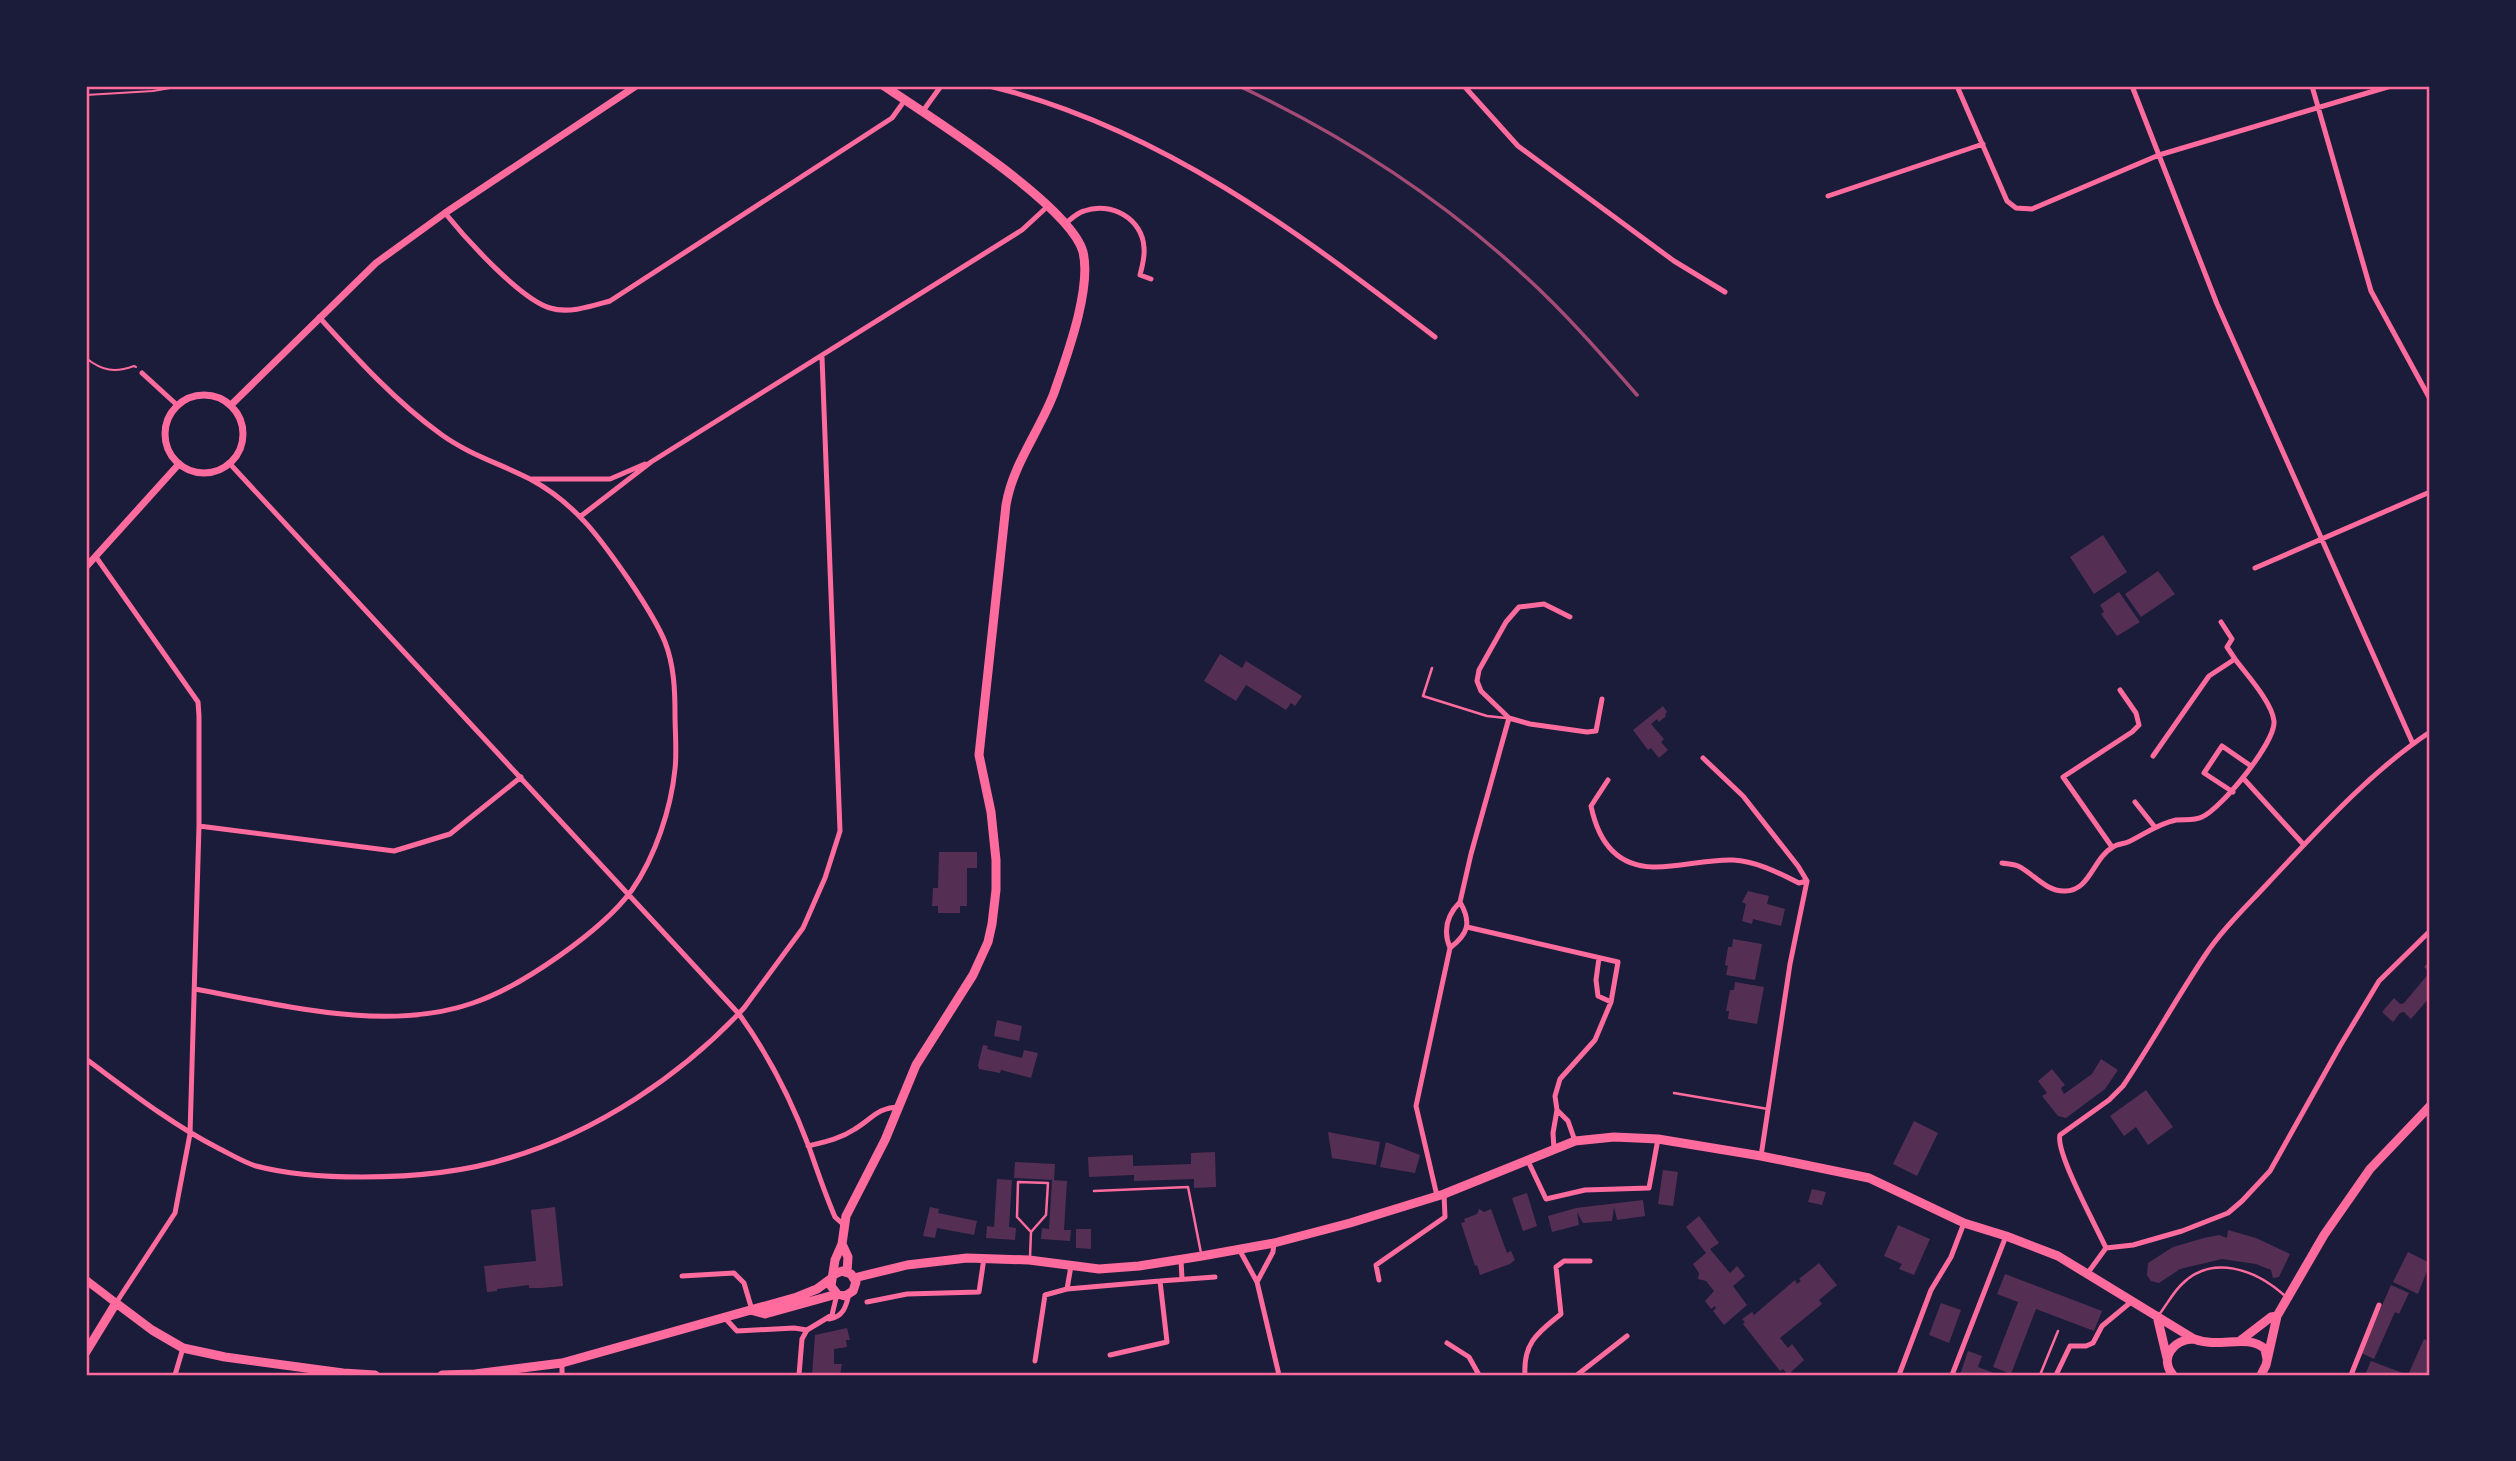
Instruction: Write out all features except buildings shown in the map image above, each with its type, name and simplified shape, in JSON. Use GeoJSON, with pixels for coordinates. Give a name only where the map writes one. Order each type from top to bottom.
{"type":"FeatureCollection","features":[{"type":"Feature","properties":{"kind":"main road"},"geometry":{"type":"LineString","coordinates":[[836,1294],[831,1286],[835,1260],[854,1199],[885,1140],[921,1055],[981,960],[992,924],[996,860],[979,755],[1008,491],[1016,468],[1054,393],[1079,312],[1084,262],[1078,239],[1048,206],[923,111],[884,86]]}},
{"type":"Feature","properties":{"kind":"main road"},"geometry":{"type":"LineString","coordinates":[[2260,1375],[2267,1367],[2277,1316],[2324,1235],[2363,1178],[2430,1105]]}},
{"type":"Feature","properties":{"kind":"main road"},"geometry":{"type":"LineString","coordinates":[[442,1375],[475,1374],[562,1363],[797,1297],[817,1289],[836,1272],[851,1275],[907,1265],[984,1258],[1029,1260],[1099,1269],[1181,1260],[1274,1243],[1441,1195],[1575,1141],[1614,1137],[1658,1139],[1869,1178],[1964,1223],[2053,1254],[2194,1339]]}},
{"type":"Feature","properties":{"kind":"main road"},"geometry":{"type":"LineString","coordinates":[[752,1310],[765,1314],[836,1294],[849,1294],[855,1287],[842,1244]]}},
{"type":"Feature","properties":{"kind":"main road"},"geometry":{"type":"LineString","coordinates":[[86,1280],[152,1330],[183,1348],[225,1357],[375,1375]]}},
{"type":"Feature","properties":{"kind":"main road"},"geometry":{"type":"LineString","coordinates":[[86,1352],[116,1303]]}},
{"type":"Feature","properties":{"kind":"main road"},"geometry":{"type":"LineString","coordinates":[[2157,1316],[2168,1370]]}},
{"type":"Feature","properties":{"kind":"main road"},"geometry":{"type":"LineString","coordinates":[[2240,1341],[2271,1317],[2277,1316]]}},
{"type":"Feature","properties":{"kind":"main road"},"geometry":{"type":"LineString","coordinates":[[2168,1370],[2171,1348],[2183,1339],[2213,1344],[2252,1341],[2264,1349],[2267,1367]]}},
{"type":"Feature","properties":{"kind":"street"},"geometry":{"type":"LineString","coordinates":[[231,405],[376,262],[636,86]]}},
{"type":"Feature","properties":{"kind":"street"},"geometry":{"type":"LineString","coordinates":[[923,111],[942,86]]}},
{"type":"Feature","properties":{"kind":"street"},"geometry":{"type":"LineString","coordinates":[[989,86],[1023,94],[1103,123],[1196,169],[1247,199],[1322,250],[1435,337]]}},
{"type":"Feature","properties":{"kind":"street"},"geometry":{"type":"LineString","coordinates":[[1464,86],[1518,146],[1674,261],[1725,292]]}},
{"type":"Feature","properties":{"kind":"street"},"geometry":{"type":"LineString","coordinates":[[1956,86],[2007,201],[2016,208],[2032,209],[2160,155],[2391,86]]}},
{"type":"Feature","properties":{"kind":"street"},"geometry":{"type":"LineString","coordinates":[[2132,86],[2217,304],[2413,744]]}},
{"type":"Feature","properties":{"kind":"street"},"geometry":{"type":"LineString","coordinates":[[2312,86],[2371,291],[2430,399]]}},
{"type":"Feature","properties":{"kind":"street"},"geometry":{"type":"LineString","coordinates":[[445,213],[504,276],[551,308],[577,309],[610,301],[892,118],[905,100]]}},
{"type":"Feature","properties":{"kind":"street"},"geometry":{"type":"LineString","coordinates":[[1828,196],[1983,144]]}},
{"type":"Feature","properties":{"kind":"street"},"geometry":{"type":"LineString","coordinates":[[581,516],[651,462],[1022,230],[1048,206]]}},
{"type":"Feature","properties":{"kind":"street"},"geometry":{"type":"LineString","coordinates":[[1066,223],[1084,211],[1113,210],[1127,215],[1135,223],[1144,247],[1140,275],[1151,279]]}},
{"type":"Feature","properties":{"kind":"street"},"geometry":{"type":"LineString","coordinates":[[195,989],[348,1016],[391,1016],[461,1006],[503,989],[537,970],[595,926],[629,893],[653,847],[667,808],[675,769],[675,692],[665,642],[633,586],[581,516],[557,496],[529,479],[468,451],[442,435],[383,386],[319,317]]}},
{"type":"Feature","properties":{"kind":"street"},"geometry":{"type":"LineString","coordinates":[[86,1059],[190,1134],[254,1166],[287,1172],[377,1177],[440,1173],[510,1158],[551,1142],[622,1105],[659,1082],[739,1014],[803,928],[825,878],[840,831],[822,357]]}},
{"type":"Feature","properties":{"kind":"street"},"geometry":{"type":"LineString","coordinates":[[142,373],[177,405]]}},
{"type":"Feature","properties":{"kind":"street"},"geometry":{"type":"LineString","coordinates":[[205,395],[217,397],[231,405],[239,414],[244,436],[230,465],[208,473],[178,465],[167,448],[165,436],[170,415],[177,405],[192,397],[205,395]]}},
{"type":"Feature","properties":{"kind":"street"},"geometry":{"type":"LineString","coordinates":[[529,479],[610,479],[651,462]]}},
{"type":"Feature","properties":{"kind":"street"},"geometry":{"type":"LineString","coordinates":[[86,567],[178,465]]}},
{"type":"Feature","properties":{"kind":"street"},"geometry":{"type":"LineString","coordinates":[[230,465],[739,1014],[774,1068],[802,1130],[835,1217],[844,1225]]}},
{"type":"Feature","properties":{"kind":"street"},"geometry":{"type":"LineString","coordinates":[[2255,568],[2430,492]]}},
{"type":"Feature","properties":{"kind":"street"},"geometry":{"type":"LineString","coordinates":[[96,557],[198,702],[199,826],[190,1134],[176,1213],[116,1303]]}},
{"type":"Feature","properties":{"kind":"street"},"geometry":{"type":"LineString","coordinates":[[1570,617],[1544,604],[1519,607],[1506,622],[1479,670],[1477,681],[1481,691],[1509,718],[1530,724],[1587,732],[1596,730],[1602,699]]}},
{"type":"Feature","properties":{"kind":"street"},"geometry":{"type":"LineString","coordinates":[[2002,863],[2017,865],[2050,888],[2065,892],[2080,887],[2112,847],[2154,827],[2178,820],[2201,818],[2213,812],[2232,792],[2271,737],[2274,722],[2266,703],[2227,647],[2232,639],[2221,622]]}},
{"type":"Feature","properties":{"kind":"street"},"geometry":{"type":"LineString","coordinates":[[2152,756],[2209,676],[2235,659]]}},
{"type":"Feature","properties":{"kind":"street"},"geometry":{"type":"LineString","coordinates":[[2112,847],[2063,777],[2132,732],[2138,725],[2136,713],[2120,690]]}},
{"type":"Feature","properties":{"kind":"street"},"geometry":{"type":"LineString","coordinates":[[1379,1280],[1376,1265],[1445,1217],[1416,1106],[1450,948],[1446,940],[1446,926],[1451,911],[1460,902],[1509,718]]}},
{"type":"Feature","properties":{"kind":"street"},"geometry":{"type":"LineString","coordinates":[[2106,1248],[2058,1142],[2060,1135],[2109,1100],[2123,1086],[2206,953],[2227,927],[2304,845],[2413,744],[2430,732]]}},
{"type":"Feature","properties":{"kind":"street"},"geometry":{"type":"LineString","coordinates":[[2232,792],[2204,773],[2222,746],[2251,766]]}},
{"type":"Feature","properties":{"kind":"street"},"geometry":{"type":"LineString","coordinates":[[1703,758],[1743,796],[1807,881],[1790,964],[1761,1156]]}},
{"type":"Feature","properties":{"kind":"street"},"geometry":{"type":"LineString","coordinates":[[199,826],[394,851],[450,834],[521,777]]}},
{"type":"Feature","properties":{"kind":"street"},"geometry":{"type":"LineString","coordinates":[[2243,778],[2304,845]]}},
{"type":"Feature","properties":{"kind":"street"},"geometry":{"type":"LineString","coordinates":[[1608,780],[1591,806],[1594,821],[1606,846],[1629,862],[1654,867],[1736,860],[1771,870],[1799,883],[1807,881]]}},
{"type":"Feature","properties":{"kind":"street"},"geometry":{"type":"LineString","coordinates":[[2135,802],[2154,827]]}},
{"type":"Feature","properties":{"kind":"street"},"geometry":{"type":"LineString","coordinates":[[1450,948],[1463,938],[1467,927],[1468,915],[1460,902]]}},
{"type":"Feature","properties":{"kind":"street"},"geometry":{"type":"LineString","coordinates":[[1467,927],[1618,962],[1611,1002],[1595,1040],[1560,1079],[1555,1096],[1555,1149]]}},
{"type":"Feature","properties":{"kind":"street"},"geometry":{"type":"LineString","coordinates":[[2087,1274],[2106,1248],[2133,1245],[2182,1231],[2223,1216],[2241,1202],[2270,1171],[2379,981],[2430,930]]}},
{"type":"Feature","properties":{"kind":"street"},"geometry":{"type":"LineString","coordinates":[[1599,958],[1596,979],[1598,996],[1611,1002]]}},
{"type":"Feature","properties":{"kind":"street"},"geometry":{"type":"LineString","coordinates":[[808,1146],[836,1139],[856,1129],[882,1109],[898,1107]]}},
{"type":"Feature","properties":{"kind":"street"},"geometry":{"type":"LineString","coordinates":[[1557,1110],[1568,1121],[1575,1141]]}},
{"type":"Feature","properties":{"kind":"street"},"geometry":{"type":"LineString","coordinates":[[1527,1159],[1546,1199],[1585,1190],[1649,1188],[1658,1139]]}},
{"type":"Feature","properties":{"kind":"street"},"geometry":{"type":"LineString","coordinates":[[1899,1375],[1931,1290],[1951,1257],[1964,1223]]}},
{"type":"Feature","properties":{"kind":"street"},"geometry":{"type":"LineString","coordinates":[[1952,1375],[2006,1236]]}},
{"type":"Feature","properties":{"kind":"street"},"geometry":{"type":"LineString","coordinates":[[1257,1282],[1273,1252],[1274,1243]]}},
{"type":"Feature","properties":{"kind":"street"},"geometry":{"type":"LineString","coordinates":[[1239,1249],[1257,1282],[1279,1375]]}},
{"type":"Feature","properties":{"kind":"street"},"geometry":{"type":"LineString","coordinates":[[867,1303],[906,1294],[979,1292],[984,1258]]}},
{"type":"Feature","properties":{"kind":"street"},"geometry":{"type":"LineString","coordinates":[[1181,1260],[1182,1279]]}},
{"type":"Feature","properties":{"kind":"street"},"geometry":{"type":"LineString","coordinates":[[1525,1375],[1524,1365],[1532,1340],[1539,1330],[1561,1314],[1556,1267],[1563,1261],[1590,1261]]}},
{"type":"Feature","properties":{"kind":"street"},"geometry":{"type":"LineString","coordinates":[[1067,1289],[1071,1266]]}},
{"type":"Feature","properties":{"kind":"street"},"geometry":{"type":"LineString","coordinates":[[682,1276],[734,1273],[744,1283],[752,1310]]}},
{"type":"Feature","properties":{"kind":"street"},"geometry":{"type":"LineString","coordinates":[[1035,1361],[1045,1295],[1067,1289],[1215,1277]]}},
{"type":"Feature","properties":{"kind":"street"},"geometry":{"type":"LineString","coordinates":[[1110,1355],[1167,1342],[1160,1281]]}},
{"type":"Feature","properties":{"kind":"street"},"geometry":{"type":"LineString","coordinates":[[799,1375],[803,1339],[807,1330],[833,1313],[836,1294]]}},
{"type":"Feature","properties":{"kind":"street"},"geometry":{"type":"LineString","coordinates":[[825,1319],[835,1318],[846,1309],[849,1294]]}},
{"type":"Feature","properties":{"kind":"street"},"geometry":{"type":"LineString","coordinates":[[2056,1375],[2070,1346],[2093,1343],[2102,1326],[2131,1302]]}},
{"type":"Feature","properties":{"kind":"street"},"geometry":{"type":"LineString","coordinates":[[2351,1375],[2379,1305]]}},
{"type":"Feature","properties":{"kind":"street"},"geometry":{"type":"LineString","coordinates":[[724,1317],[737,1331],[794,1328],[807,1330]]}},
{"type":"Feature","properties":{"kind":"street"},"geometry":{"type":"LineString","coordinates":[[1577,1375],[1627,1336]]}},
{"type":"Feature","properties":{"kind":"street"},"geometry":{"type":"LineString","coordinates":[[1447,1343],[1469,1357],[1479,1375]]}},
{"type":"Feature","properties":{"kind":"street"},"geometry":{"type":"LineString","coordinates":[[175,1375],[183,1348]]}},
{"type":"Feature","properties":{"kind":"street"},"geometry":{"type":"LineString","coordinates":[[562,1363],[562,1375]]}},
{"type":"Feature","properties":{"kind":"lane"},"geometry":{"type":"LineString","coordinates":[[1432,668],[1423,696],[1487,716],[1509,718]]}},
{"type":"Feature","properties":{"kind":"lane"},"geometry":{"type":"LineString","coordinates":[[1674,1093],[1768,1109]]}},
{"type":"Feature","properties":{"kind":"lane"},"geometry":{"type":"LineString","coordinates":[[1029,1260],[1031,1232],[1046,1215],[1048,1183],[1018,1182],[1017,1217],[1031,1232]]}},
{"type":"Feature","properties":{"kind":"lane"},"geometry":{"type":"LineString","coordinates":[[1094,1191],[1188,1187],[1202,1256]]}},
{"type":"Feature","properties":{"kind":"lane"},"geometry":{"type":"LineString","coordinates":[[2157,1316],[2189,1279],[2216,1268],[2228,1267],[2250,1272],[2287,1298]]}},
{"type":"Feature","properties":{"kind":"lane"},"geometry":{"type":"LineString","coordinates":[[2040,1375],[2057,1331]]}},
{"type":"Feature","properties":{"kind":"path"},"geometry":{"type":"LineString","coordinates":[[86,95],[153,91],[182,86]]}},
{"type":"Feature","properties":{"kind":"path"},"geometry":{"type":"LineString","coordinates":[[86,358],[108,370],[122,370],[134,366]]}},
{"type":"Feature","properties":{"kind":"railway"},"geometry":{"type":"LineString","coordinates":[[1239,86],[1325,130],[1366,155],[1483,239],[1554,304],[1637,395]]}}]}
